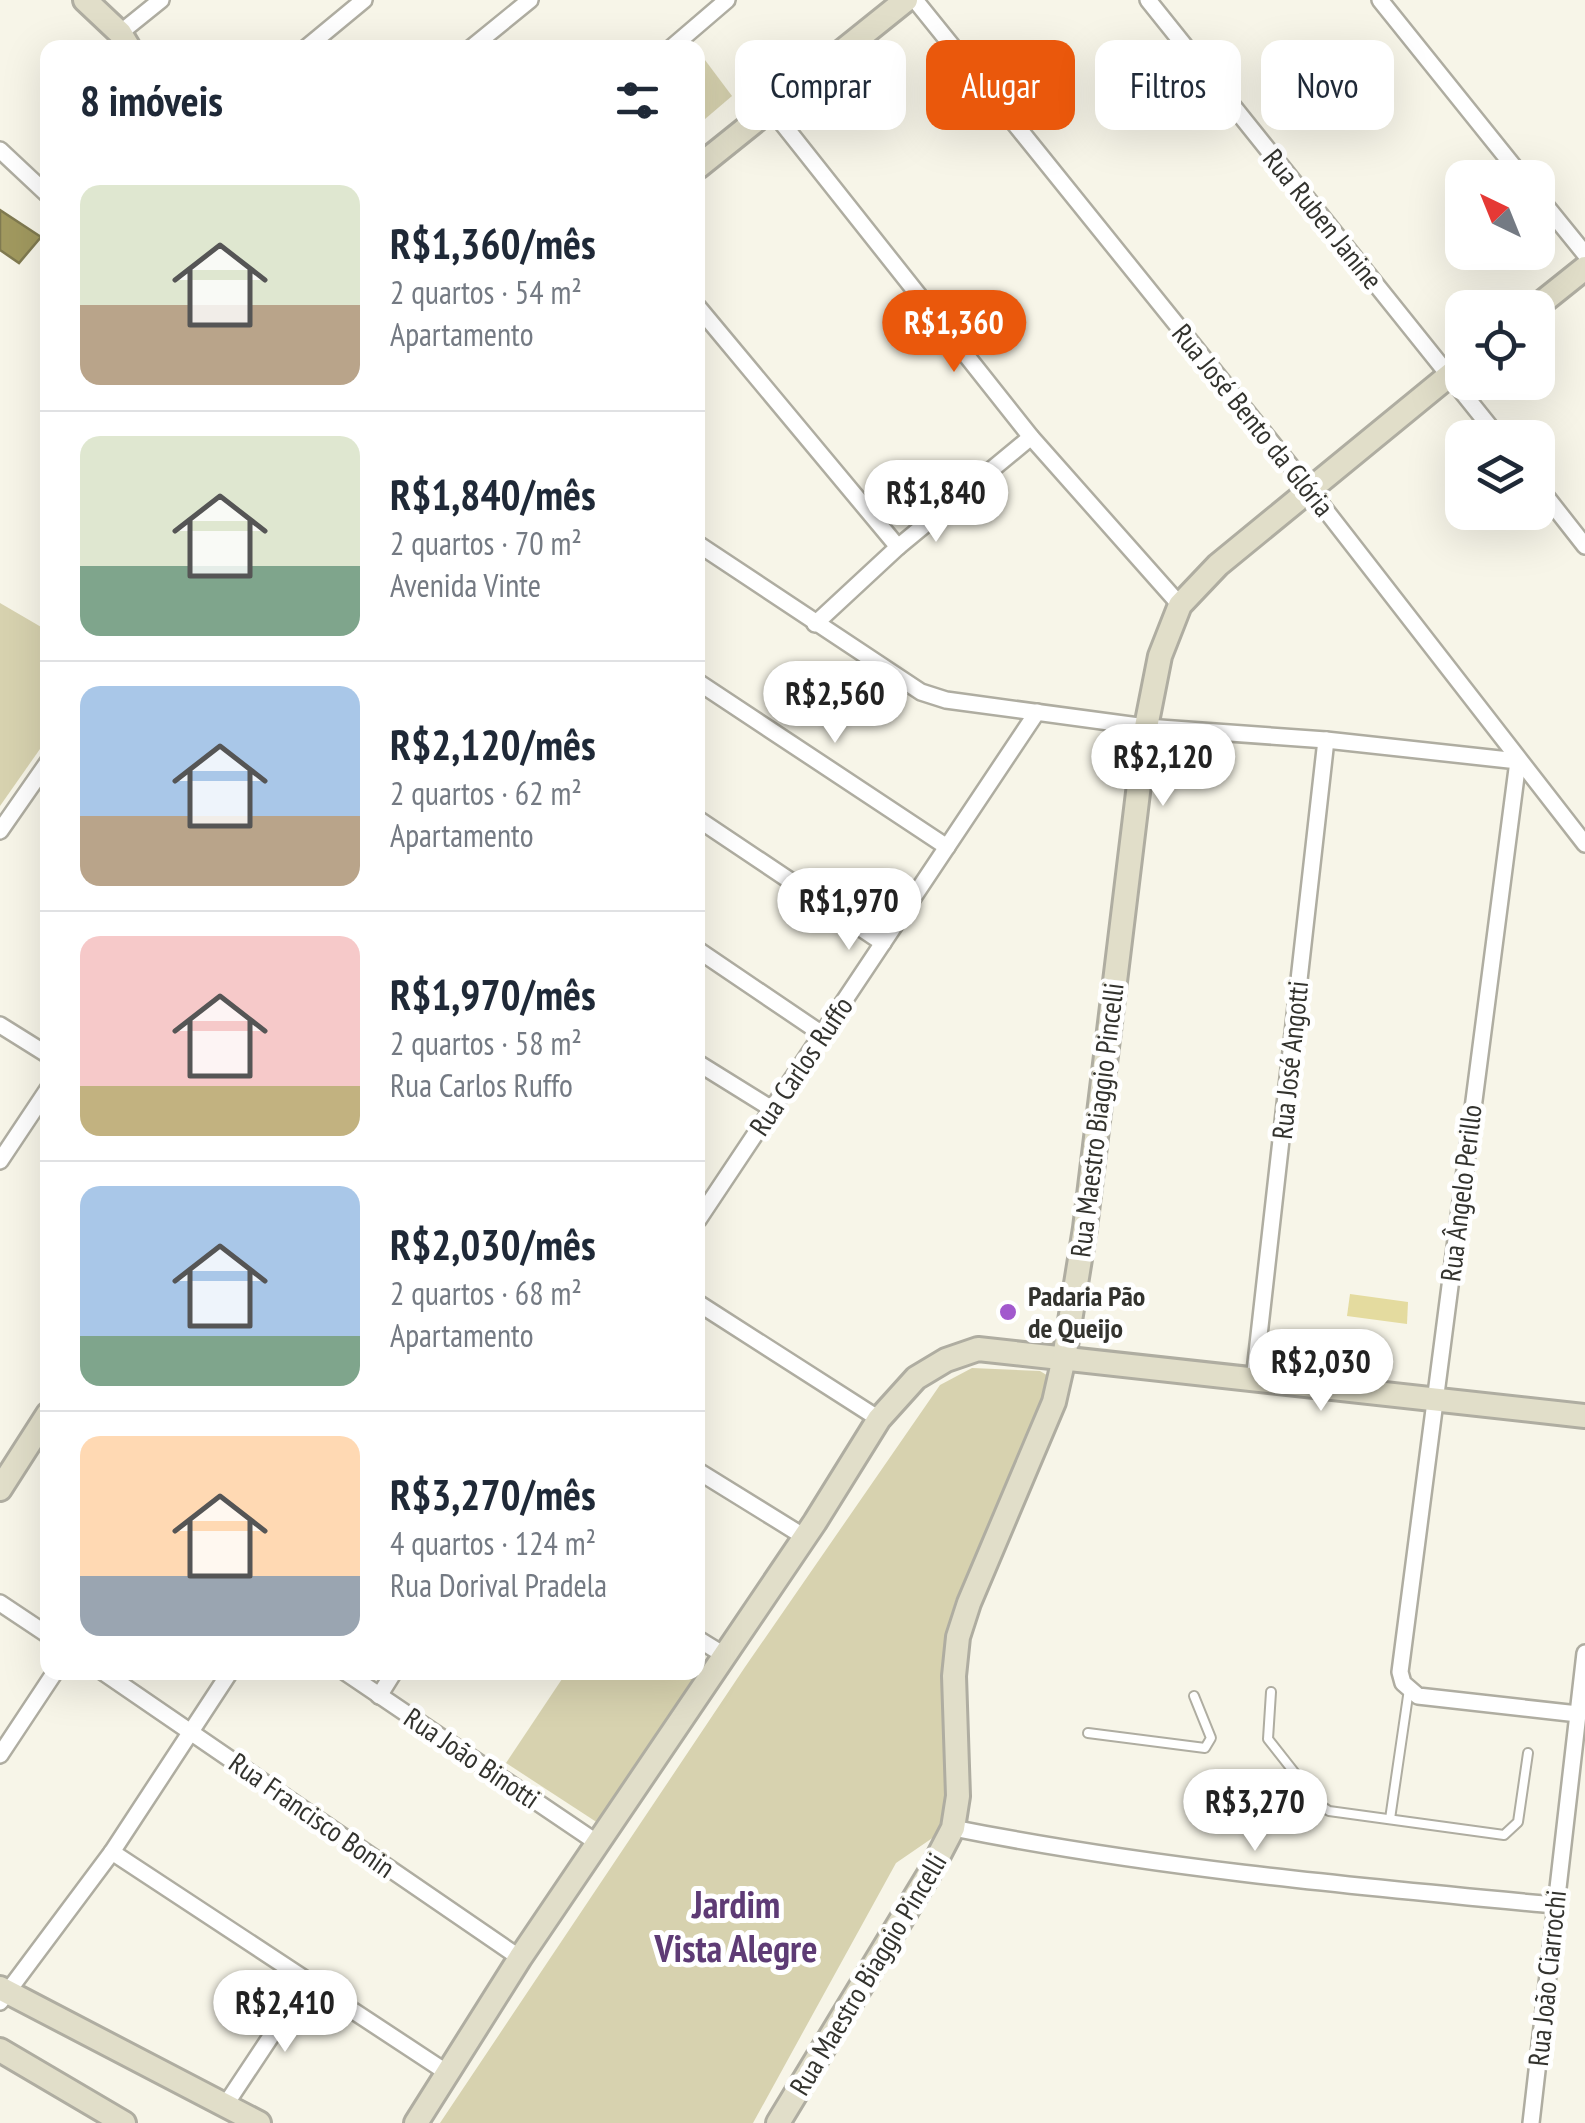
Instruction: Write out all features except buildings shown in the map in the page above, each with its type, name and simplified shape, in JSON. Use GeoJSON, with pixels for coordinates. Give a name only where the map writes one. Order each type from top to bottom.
{"type":"FeatureCollection","features":[{"type":"Feature","properties":{"kind":"street"},"geometry":{"type":"LineString","coordinates":[[85,0],[124,40],[161,0]]}},
{"type":"Feature","properties":{"kind":"street"},"geometry":{"type":"LineString","coordinates":[[316,40],[364,0]]}},
{"type":"Feature","properties":{"kind":"street"},"geometry":{"type":"LineString","coordinates":[[482,40],[530,0]]}},
{"type":"Feature","properties":{"kind":"street"},"geometry":{"type":"LineString","coordinates":[[680,40],[727,0]]}},
{"type":"Feature","properties":{"kind":"street"},"geometry":{"type":"LineString","coordinates":[[856,40],[906,0]]}},
{"type":"Feature","properties":{"kind":"street","name":"Rua José Bento da Glória"},"geometry":{"type":"LineString","coordinates":[[915,0],[1310,490],[1585,844]]}},
{"type":"Feature","properties":{"kind":"street","name":"Rua Ruben Janine"},"geometry":{"type":"LineString","coordinates":[[1148,0],[1445,357]]}},
{"type":"Feature","properties":{"kind":"street"},"geometry":{"type":"LineString","coordinates":[[1380,0],[1509,160]]}},
{"type":"Feature","properties":{"kind":"street"},"geometry":{"type":"LineString","coordinates":[[705,161],[744,130]]}},
{"type":"Feature","properties":{"kind":"street"},"geometry":{"type":"LineString","coordinates":[[787,130],[1032,437],[1180,605]]}},
{"type":"Feature","properties":{"kind":"street"},"geometry":{"type":"LineString","coordinates":[[0,150],[40,188]]}},
{"type":"Feature","properties":{"kind":"street"},"geometry":{"type":"LineString","coordinates":[[1555,217],[1585,254]]}},
{"type":"Feature","properties":{"kind":"street"},"geometry":{"type":"LineString","coordinates":[[1555,292],[1585,268]]}},
{"type":"Feature","properties":{"kind":"street"},"geometry":{"type":"LineString","coordinates":[[705,314],[898,547]]}},
{"type":"Feature","properties":{"kind":"street","name":"Rua Maestro Biaggio Pincelli"},"geometry":{"type":"LineString","coordinates":[[784,2121],[953,1828],[958,1796],[954,1676],[958,1637],[968,1603],[1054,1402],[1064,1358],[1085,1228],[1146,727],[1160,656],[1180,605],[1218,565],[1445,379]]}},
{"type":"Feature","properties":{"kind":"street"},"geometry":{"type":"LineString","coordinates":[[815,624],[898,547],[1032,437]]}},
{"type":"Feature","properties":{"kind":"street"},"geometry":{"type":"LineString","coordinates":[[1555,508],[1585,546]]}},
{"type":"Feature","properties":{"kind":"street"},"geometry":{"type":"LineString","coordinates":[[705,549],[921,692],[946,700],[1146,727],[1326,740],[1518,762]]}},
{"type":"Feature","properties":{"kind":"street"},"geometry":{"type":"LineString","coordinates":[[705,687],[947,847]]}},
{"type":"Feature","properties":{"kind":"street","name":"Rua Carlos Ruffo"},"geometry":{"type":"LineString","coordinates":[[705,1209],[1037,712]]}},
{"type":"Feature","properties":{"kind":"street","name":"Rua José Angotti"},"geometry":{"type":"LineString","coordinates":[[1254,1380],[1326,740]]}},
{"type":"Feature","properties":{"kind":"street","name":"Rua Ângelo Perillo"},"geometry":{"type":"LineString","coordinates":[[1409,1689],[1400,1672],[1518,762]]}},
{"type":"Feature","properties":{"kind":"street"},"geometry":{"type":"LineString","coordinates":[[0,830],[40,773]]}},
{"type":"Feature","properties":{"kind":"street"},"geometry":{"type":"LineString","coordinates":[[705,823],[883,942]]}},
{"type":"Feature","properties":{"kind":"street"},"geometry":{"type":"LineString","coordinates":[[705,954],[822,1034]]}},
{"type":"Feature","properties":{"kind":"street"},"geometry":{"type":"LineString","coordinates":[[0,1025],[40,1050]]}},
{"type":"Feature","properties":{"kind":"street"},"geometry":{"type":"LineString","coordinates":[[705,1067],[772,1108]]}},
{"type":"Feature","properties":{"kind":"street"},"geometry":{"type":"LineString","coordinates":[[0,1162],[40,1101]]}},
{"type":"Feature","properties":{"kind":"street"},"geometry":{"type":"LineString","coordinates":[[705,1307],[879,1419]]}},
{"type":"Feature","properties":{"kind":"street"},"geometry":{"type":"LineString","coordinates":[[416,2123],[520,1958],[879,1419],[916,1378],[946,1360],[978,1349],[1585,1416]]}},
{"type":"Feature","properties":{"kind":"street"},"geometry":{"type":"LineString","coordinates":[[0,1489],[40,1426]]}},
{"type":"Feature","properties":{"kind":"street"},"geometry":{"type":"LineString","coordinates":[[705,1475],[804,1536]]}},
{"type":"Feature","properties":{"kind":"street"},"geometry":{"type":"LineString","coordinates":[[0,1602],[40,1630]]}},
{"type":"Feature","properties":{"kind":"street"},"geometry":{"type":"LineString","coordinates":[[705,1643],[724,1655]]}},
{"type":"Feature","properties":{"kind":"street","name":"Rua João Ciarrochi"},"geometry":{"type":"LineString","coordinates":[[1531,2123],[1585,1654]]}},
{"type":"Feature","properties":{"kind":"street"},"geometry":{"type":"LineString","coordinates":[[0,1754],[50,1680]]}},
{"type":"Feature","properties":{"kind":"street","name":"Rua Francisco Bonin"},"geometry":{"type":"LineString","coordinates":[[115,1680],[520,1958]]}},
{"type":"Feature","properties":{"kind":"street"},"geometry":{"type":"LineString","coordinates":[[225,1680],[112,1852],[2,1994],[259,2123]]}},
{"type":"Feature","properties":{"kind":"street","name":"Rua João Binotti"},"geometry":{"type":"LineString","coordinates":[[356,1680],[599,1844]]}},
{"type":"Feature","properties":{"kind":"street"},"geometry":{"type":"LineString","coordinates":[[379,1696],[389,1680]]}},
{"type":"Feature","properties":{"kind":"street"},"geometry":{"type":"LineString","coordinates":[[1409,1689],[1418,1696],[1578,1714]]}},
{"type":"Feature","properties":{"kind":"street"},"geometry":{"type":"LineString","coordinates":[[953,1828],[1077,1853],[1234,1874],[1554,1905]]}},
{"type":"Feature","properties":{"kind":"street"},"geometry":{"type":"LineString","coordinates":[[112,1852],[446,2072]]}},
{"type":"Feature","properties":{"kind":"street"},"geometry":{"type":"LineString","coordinates":[[226,2104],[307,1982]]}},
{"type":"Feature","properties":{"kind":"street"},"geometry":{"type":"LineString","coordinates":[[0,2050],[124,2123]]}},
{"type":"Feature","properties":{"kind":"lane"},"geometry":{"type":"LineString","coordinates":[[1390,1819],[1409,1689]]}},
{"type":"Feature","properties":{"kind":"lane"},"geometry":{"type":"LineString","coordinates":[[1271,1692],[1268,1739],[1320,1806],[1330,1811],[1504,1834],[1518,1822],[1528,1754]]}},
{"type":"Feature","properties":{"kind":"lane"},"geometry":{"type":"LineString","coordinates":[[1088,1733],[1205,1748],[1212,1738],[1194,1696]]}},
{"type":"Feature","properties":{"kind":"shaded area"},"geometry":{"type":"Polygon","coordinates":[[[705,60],[732,96],[705,119],[705,60]]]}},
{"type":"Feature","properties":{"kind":"shaded area"},"geometry":{"type":"Polygon","coordinates":[[[0,210],[40,236],[19,263],[0,250],[0,210]]]}},
{"type":"Feature","properties":{"kind":"shaded area"},"geometry":{"type":"Polygon","coordinates":[[[0,603],[40,626],[40,749],[0,806],[0,603]]]}},
{"type":"Feature","properties":{"kind":"shaded area"},"geometry":{"type":"Polygon","coordinates":[[[972,1368],[1040,1371],[1050,1377],[1054,1390],[956,1599],[945,1637],[947,1828],[896,1863],[753,2123],[440,2123],[745,1667],[940,1385],[972,1368]]]}},
{"type":"Feature","properties":{"kind":"shaded area"},"geometry":{"type":"Polygon","coordinates":[[[561,1680],[692,1680],[598,1823],[506,1763],[561,1680]]]}},
{"type":"Feature","properties":{"kind":"place","name":"Padaria Pão de Queijo"},"geometry":{"type":"Point","coordinates":[1008,1312]}},
{"type":"Feature","properties":{"kind":"district","name":"Jardim Vista Alegre"},"geometry":{"type":"Point","coordinates":[736,1927]}}]}
